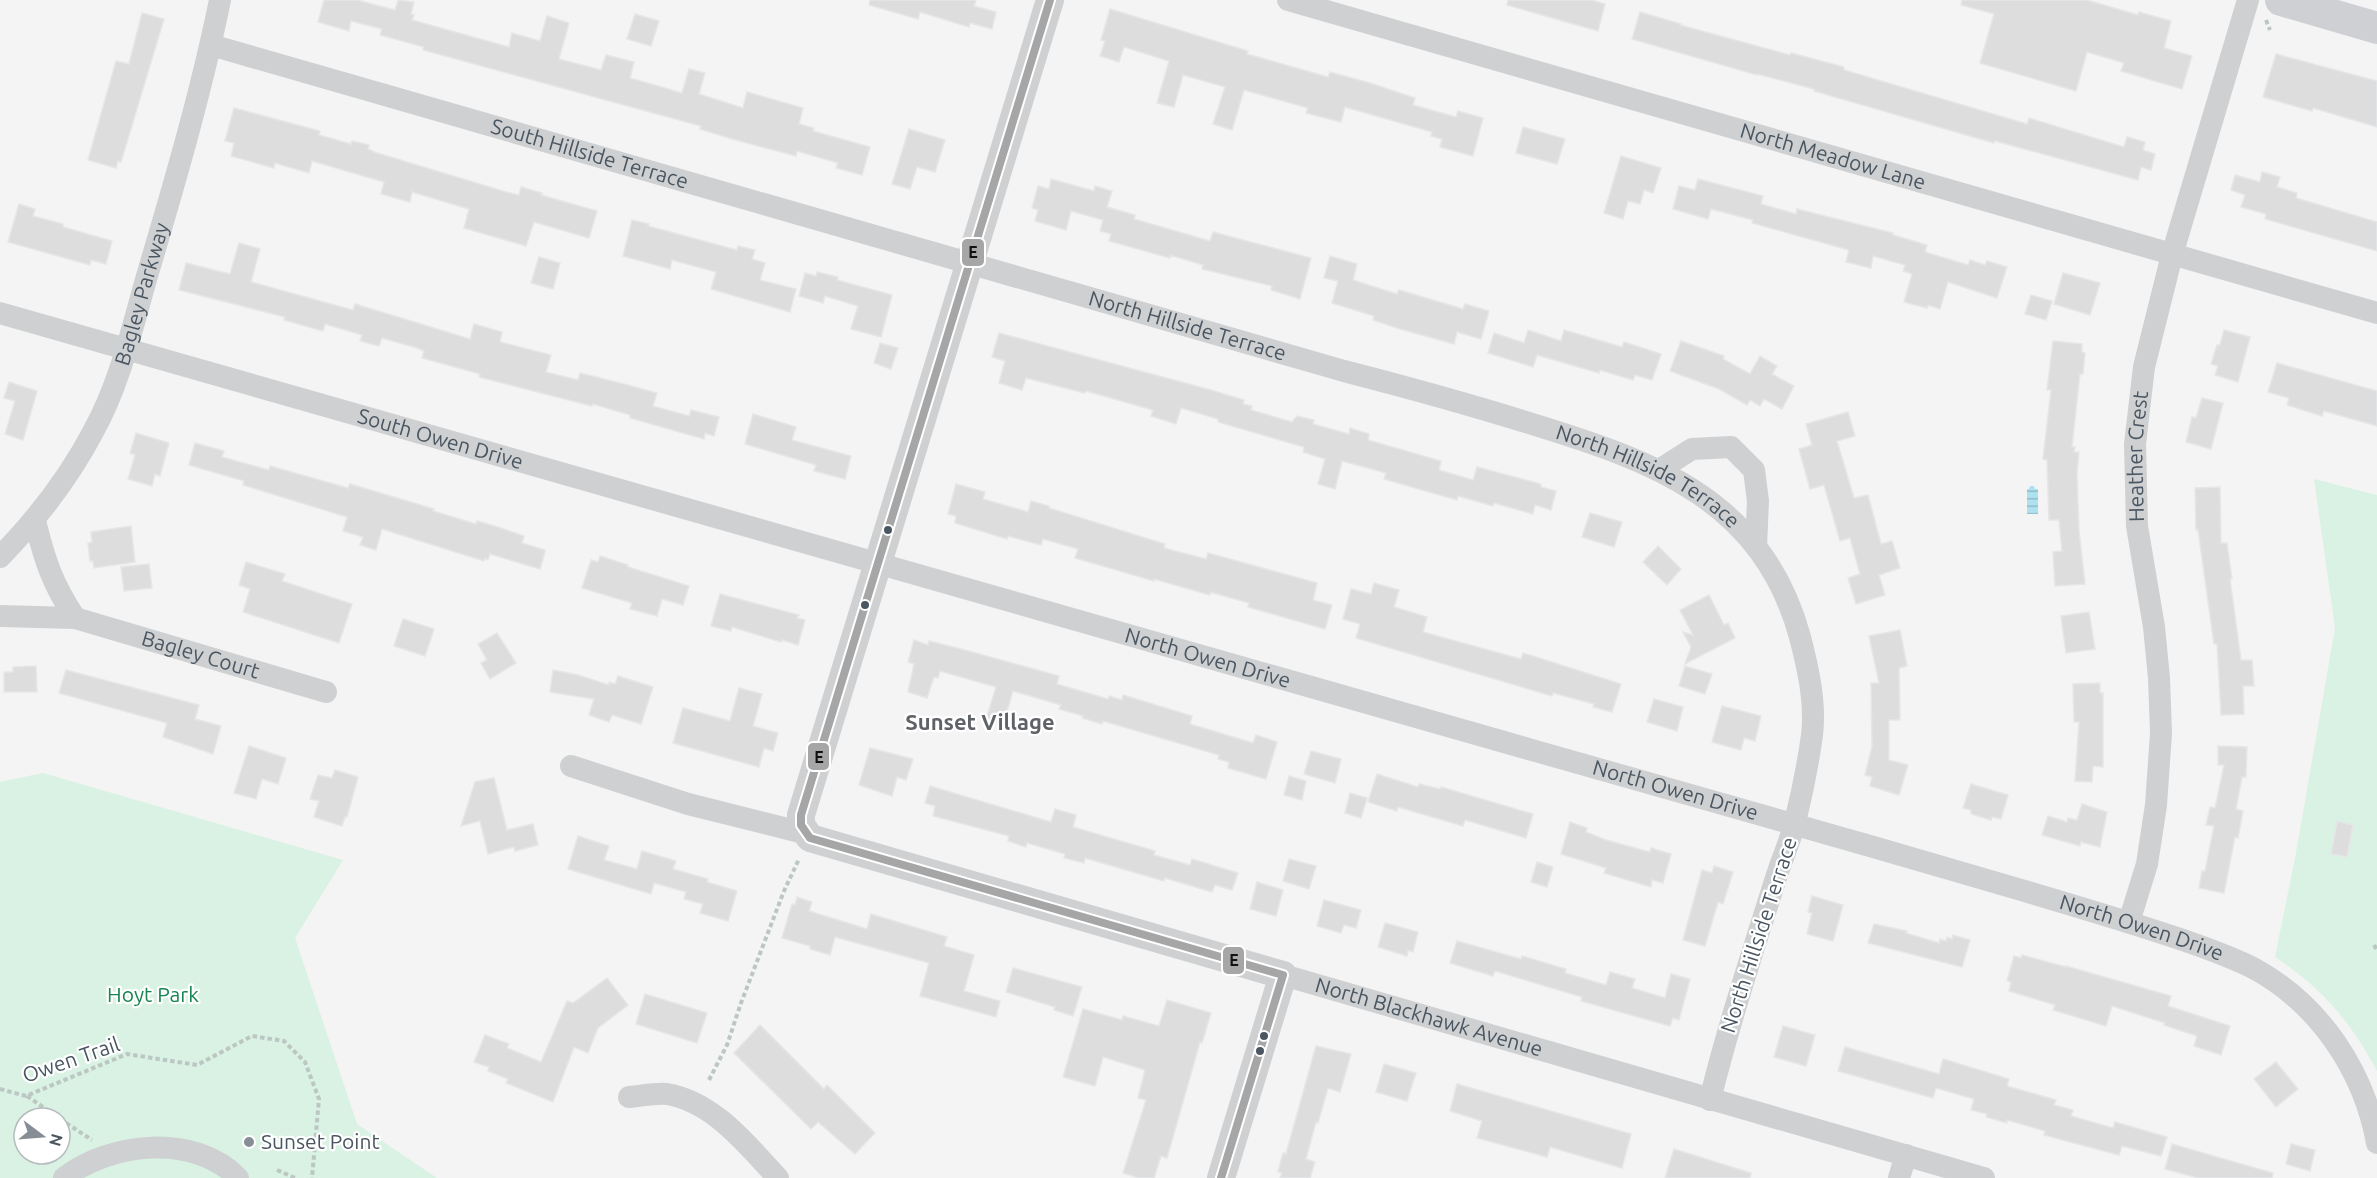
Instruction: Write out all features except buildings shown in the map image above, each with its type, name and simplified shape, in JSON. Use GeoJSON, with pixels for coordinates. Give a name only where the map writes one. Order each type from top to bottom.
{"type":"FeatureCollection","features":[{"type":"Feature","properties":{"kind":"main road"},"geometry":{"type":"LineString","coordinates":[[2273,10],[2377,28]]}},
{"type":"Feature","properties":{"kind":"street","name":"Bagley Parkway"},"geometry":{"type":"LineString","coordinates":[[0,557],[35,521],[73,466],[95,430],[115,382],[171,193],[211,45],[220,0]]}},
{"type":"Feature","properties":{"kind":"street"},"geometry":{"type":"LineString","coordinates":[[807,835],[801,825],[801,815],[1050,0]]}},
{"type":"Feature","properties":{"kind":"street","name":"North Meadow Lane"},"geometry":{"type":"LineString","coordinates":[[1288,0],[2377,313]]}},
{"type":"Feature","properties":{"kind":"street","name":"Heather Crest"},"geometry":{"type":"LineString","coordinates":[[2129,922],[2147,864],[2157,795],[2161,733],[2154,627],[2137,526],[2135,444],[2144,367],[2172,255],[2248,0]]}},
{"type":"Feature","properties":{"kind":"street","name":"South Hillside Terrace"},"geometry":{"type":"LineString","coordinates":[[211,45],[970,262]]}},
{"type":"Feature","properties":{"kind":"street","name":"North Hillside Terrace"},"geometry":{"type":"LineString","coordinates":[[970,262],[1344,371],[1440,396],[1570,436],[1659,470],[1693,488],[1721,510],[1756,547],[1774,576],[1795,620],[1811,689],[1813,732],[1794,824],[1722,1053],[1710,1100]]}},
{"type":"Feature","properties":{"kind":"street","name":"South Owen Drive"},"geometry":{"type":"LineString","coordinates":[[0,313],[879,565]]}},
{"type":"Feature","properties":{"kind":"street"},"geometry":{"type":"LineString","coordinates":[[1659,470],[1692,449],[1731,447],[1754,470],[1758,501],[1756,547]]}},
{"type":"Feature","properties":{"kind":"street"},"geometry":{"type":"LineString","coordinates":[[35,521],[47,567],[58,592],[75,618]]}},
{"type":"Feature","properties":{"kind":"street","name":"North Owen Drive"},"geometry":{"type":"LineString","coordinates":[[879,565],[1794,824],[2129,922],[2231,957],[2263,974],[2312,1013],[2338,1045],[2360,1083],[2373,1122],[2377,1143]]}},
{"type":"Feature","properties":{"kind":"street","name":"Bagley Court"},"geometry":{"type":"LineString","coordinates":[[0,616],[75,618],[326,692]]}},
{"type":"Feature","properties":{"kind":"street"},"geometry":{"type":"LineString","coordinates":[[572,766],[688,804],[807,835]]}},
{"type":"Feature","properties":{"kind":"street","name":"North Blackhawk Avenue"},"geometry":{"type":"LineString","coordinates":[[807,835],[1984,1178]]}},
{"type":"Feature","properties":{"kind":"street"},"geometry":{"type":"LineString","coordinates":[[1221,1178],[1283,975]]}},
{"type":"Feature","properties":{"kind":"street"},"geometry":{"type":"LineString","coordinates":[[629,1097],[665,1094],[692,1101],[717,1117],[778,1178]]}},
{"type":"Feature","properties":{"kind":"street"},"geometry":{"type":"LineString","coordinates":[[64,1178],[76,1169],[112,1154],[167,1146],[205,1155],[230,1169],[238,1178]]}},
{"type":"Feature","properties":{"kind":"street"},"geometry":{"type":"LineString","coordinates":[[1899,1178],[1906,1155]]}},
{"type":"Feature","properties":{"kind":"path"},"geometry":{"type":"LineString","coordinates":[[2270,30],[2273,10]]}},
{"type":"Feature","properties":{"kind":"path"},"geometry":{"type":"LineString","coordinates":[[709,1080],[727,1045],[741,1003],[807,835]]}},
{"type":"Feature","properties":{"kind":"path","name":"Owen Trail"},"geometry":{"type":"LineString","coordinates":[[0,1089],[26,1096],[127,1054],[197,1065],[252,1036],[284,1041],[305,1062],[319,1099],[312,1178]]}},
{"type":"Feature","properties":{"kind":"path"},"geometry":{"type":"LineString","coordinates":[[26,1096],[41,1106]]}},
{"type":"Feature","properties":{"kind":"path"},"geometry":{"type":"LineString","coordinates":[[72,1126],[112,1154]]}},
{"type":"Feature","properties":{"kind":"path"},"geometry":{"type":"LineString","coordinates":[[277,1170],[295,1178]]}},
{"type":"Feature","properties":{"kind":"green space"},"geometry":{"type":"Polygon","coordinates":[[[2314,479],[2377,495],[2377,1071],[2357,1037],[2334,1007],[2307,981],[2275,957],[2296,853],[2335,628],[2314,479]]]}},
{"type":"Feature","properties":{"kind":"green space","name":"Hoyt Park"},"geometry":{"type":"Polygon","coordinates":[[[43,773],[343,860],[295,938],[357,1124],[437,1178],[0,1178],[0,782],[43,773]]]}},
{"type":"Feature","properties":{"kind":"water"},"geometry":{"type":"Polygon","coordinates":[[[2030,486],[2038,489],[2038,514],[2027,514],[2027,489],[2030,486]]]}},
{"type":"Feature","properties":{"kind":"transit line","name":"E"},"geometry":{"type":"LineString","coordinates":[[1050,0],[801,815],[801,825],[810,838],[1283,975],[1221,1178]]}},
{"type":"Feature","properties":{"kind":"place","name":"Sunset Point"},"geometry":{"type":"Point","coordinates":[249,1142]}},
{"type":"Feature","properties":{"kind":"district","name":"Sunset Village"},"geometry":{"type":"Point","coordinates":[980,722]}}]}
